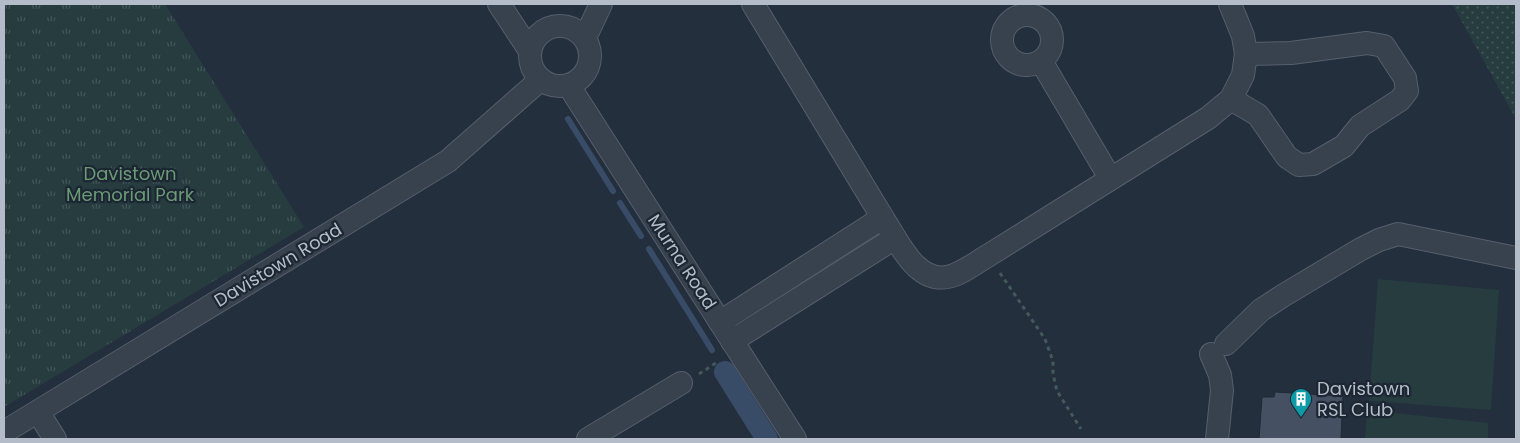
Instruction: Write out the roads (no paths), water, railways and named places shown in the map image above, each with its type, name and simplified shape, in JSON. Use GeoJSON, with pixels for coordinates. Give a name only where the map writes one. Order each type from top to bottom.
{"type":"FeatureCollection","features":[{"type":"Feature","properties":{"kind":"street"},"geometry":{"type":"LineString","coordinates":[[499,4],[530,51]]}},
{"type":"Feature","properties":{"kind":"street"},"geometry":{"type":"LineString","coordinates":[[584,38],[601,4]]}},
{"type":"Feature","properties":{"kind":"street"},"geometry":{"type":"LineString","coordinates":[[753,4],[895,238],[915,266],[932,277],[944,278],[958,274],[989,255],[1208,118],[1231,99],[1243,75],[1246,54],[1243,36],[1230,4]]}},
{"type":"Feature","properties":{"kind":"street"},"geometry":{"type":"LineString","coordinates":[[568,26],[577,31],[589,46],[589,66],[585,74],[569,86],[549,85],[540,80],[533,72],[530,62],[530,51],[533,41],[539,33],[548,28],[568,26]]}},
{"type":"Feature","properties":{"kind":"street"},"geometry":{"type":"LineString","coordinates":[[1231,99],[1258,115],[1287,157],[1300,165],[1313,164],[1344,146],[1360,126],[1400,100],[1406,91],[1405,78],[1384,46],[1367,43],[1291,53],[1246,54]]}},
{"type":"Feature","properties":{"kind":"street"},"geometry":{"type":"LineString","coordinates":[[1041,61],[1110,178]]}},
{"type":"Feature","properties":{"kind":"street","name":"Davistown Road"},"geometry":{"type":"LineString","coordinates":[[4,432],[448,161],[540,80]]}},
{"type":"Feature","properties":{"kind":"street","name":"Murna Road"},"geometry":{"type":"LineString","coordinates":[[569,86],[795,439]]}},
{"type":"Feature","properties":{"kind":"street"},"geometry":{"type":"LineString","coordinates":[[720,322],[882,218]]}},
{"type":"Feature","properties":{"kind":"street"},"geometry":{"type":"LineString","coordinates":[[1217,439],[1222,390],[1218,349],[1261,310],[1361,249],[1379,240],[1398,234],[1516,258]]}},
{"type":"Feature","properties":{"kind":"street"},"geometry":{"type":"LineString","coordinates":[[735,345],[895,238]]}},
{"type":"Feature","properties":{"kind":"street"},"geometry":{"type":"LineString","coordinates":[[588,439],[681,383]]}},
{"type":"Feature","properties":{"kind":"street"},"geometry":{"type":"LineString","coordinates":[[38,412],[55,439]]}},
{"type":"Feature","properties":{"kind":"waterway"},"geometry":{"type":"LineString","coordinates":[[568,119],[613,191]]}},
{"type":"Feature","properties":{"kind":"waterway"},"geometry":{"type":"LineString","coordinates":[[620,203],[641,236]]}},
{"type":"Feature","properties":{"kind":"waterway"},"geometry":{"type":"LineString","coordinates":[[649,249],[712,350]]}},
{"type":"Feature","properties":{"kind":"waterway"},"geometry":{"type":"LineString","coordinates":[[725,372],[767,439]]}},
{"type":"Feature","properties":{"kind":"place","name":"Davistown RSL Club"},"geometry":{"type":"Point","coordinates":[1301,418]}},
{"type":"Feature","properties":{"kind":"park label","name":"Davistown Memorial Park"},"geometry":{"type":"Point","coordinates":[130,184]}}]}
